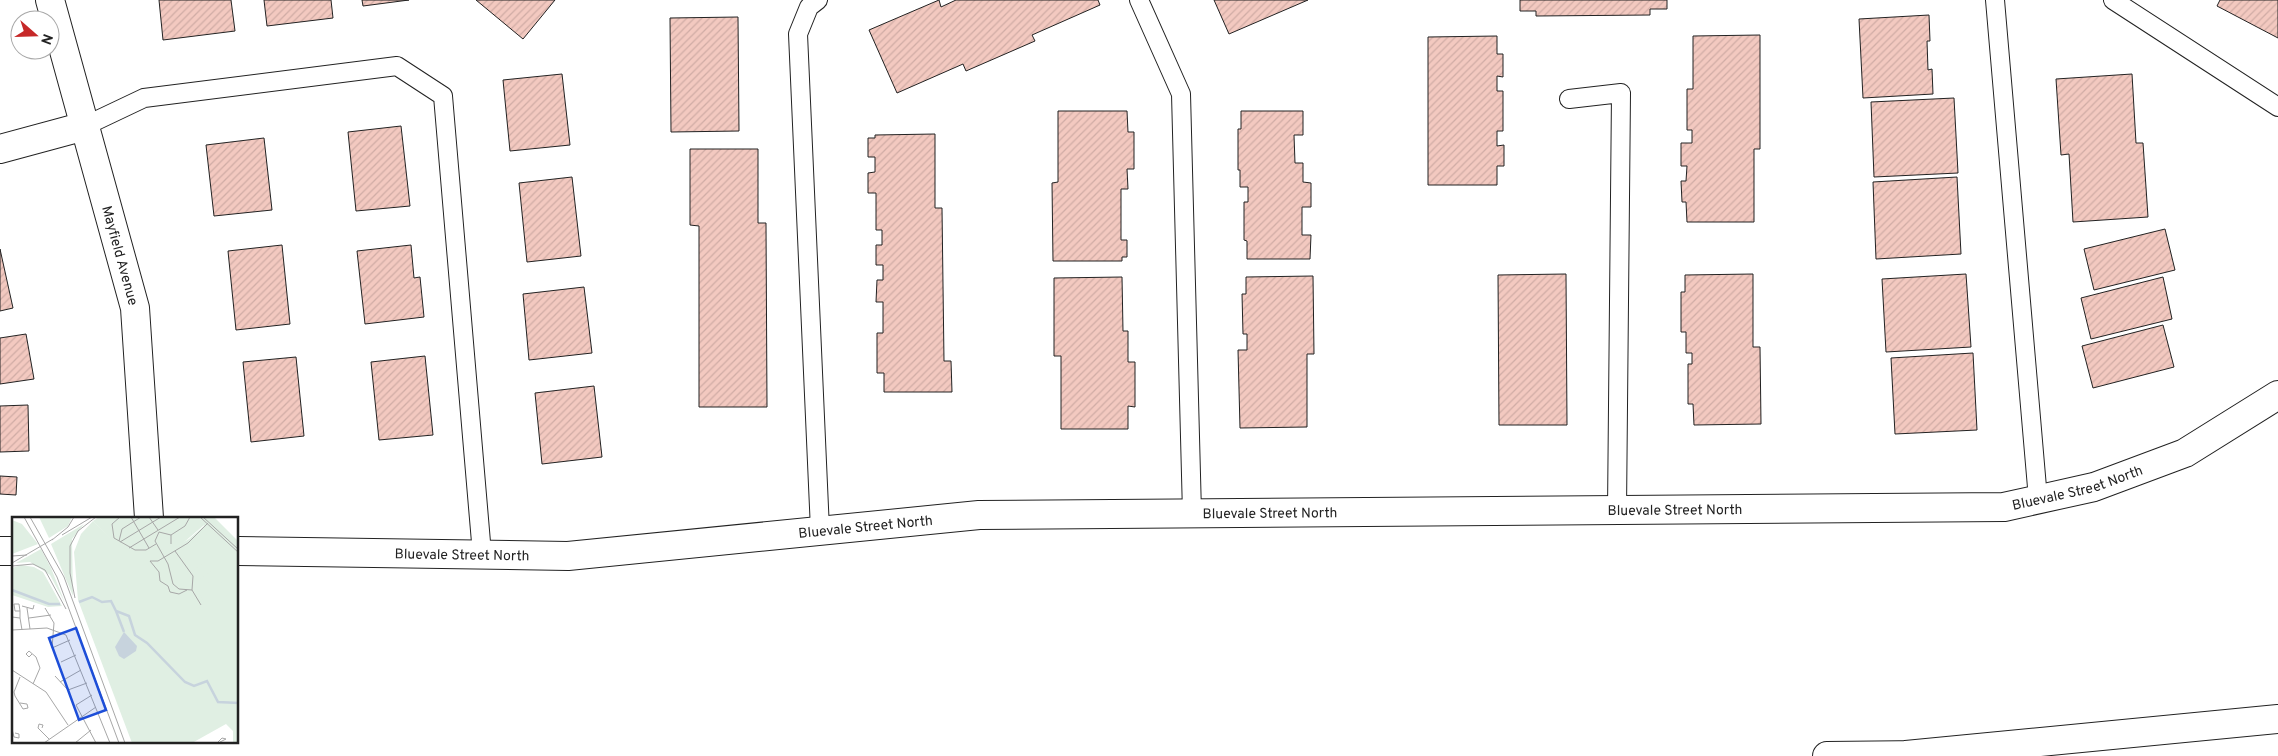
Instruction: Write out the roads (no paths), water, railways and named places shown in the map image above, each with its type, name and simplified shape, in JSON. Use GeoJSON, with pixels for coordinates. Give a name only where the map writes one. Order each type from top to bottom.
{"type":"FeatureCollection","features":[{"type":"Feature","properties":{"kind":"main road","name":"Mayfield Avenue"},"geometry":{"type":"LineString","coordinates":[[50,0],[135,308],[149,517]]}},
{"type":"Feature","properties":{"kind":"main road"},"geometry":{"type":"LineString","coordinates":[[0,149],[85,126]]}},
{"type":"Feature","properties":{"kind":"main road","name":"Bluevale Street North"},"geometry":{"type":"LineString","coordinates":[[239,551],[568,556],[979,514],[2004,507],[2094,487],[2186,453],[2278,395]]}},
{"type":"Feature","properties":{"kind":"main road"},"geometry":{"type":"LineString","coordinates":[[1906,755],[2278,719]]}},
{"type":"Feature","properties":{"kind":"main road"},"geometry":{"type":"LineString","coordinates":[[1827,756],[1977,756]]}},
{"type":"Feature","properties":{"kind":"lane"},"geometry":{"type":"LineString","coordinates":[[818,0],[809,6],[798,34],[820,530]]}},
{"type":"Feature","properties":{"kind":"lane"},"geometry":{"type":"LineString","coordinates":[[1138,0],[1181,94],[1192,513]]}},
{"type":"Feature","properties":{"kind":"lane"},"geometry":{"type":"LineString","coordinates":[[1995,0],[2038,499]]}},
{"type":"Feature","properties":{"kind":"lane"},"geometry":{"type":"LineString","coordinates":[[2113,0],[2278,107]]}},
{"type":"Feature","properties":{"kind":"lane"},"geometry":{"type":"LineString","coordinates":[[85,126],[144,98],[397,66],[443,96],[482,554]]}},
{"type":"Feature","properties":{"kind":"lane"},"geometry":{"type":"LineString","coordinates":[[1569,99],[1621,93],[1617,510]]}}]}
